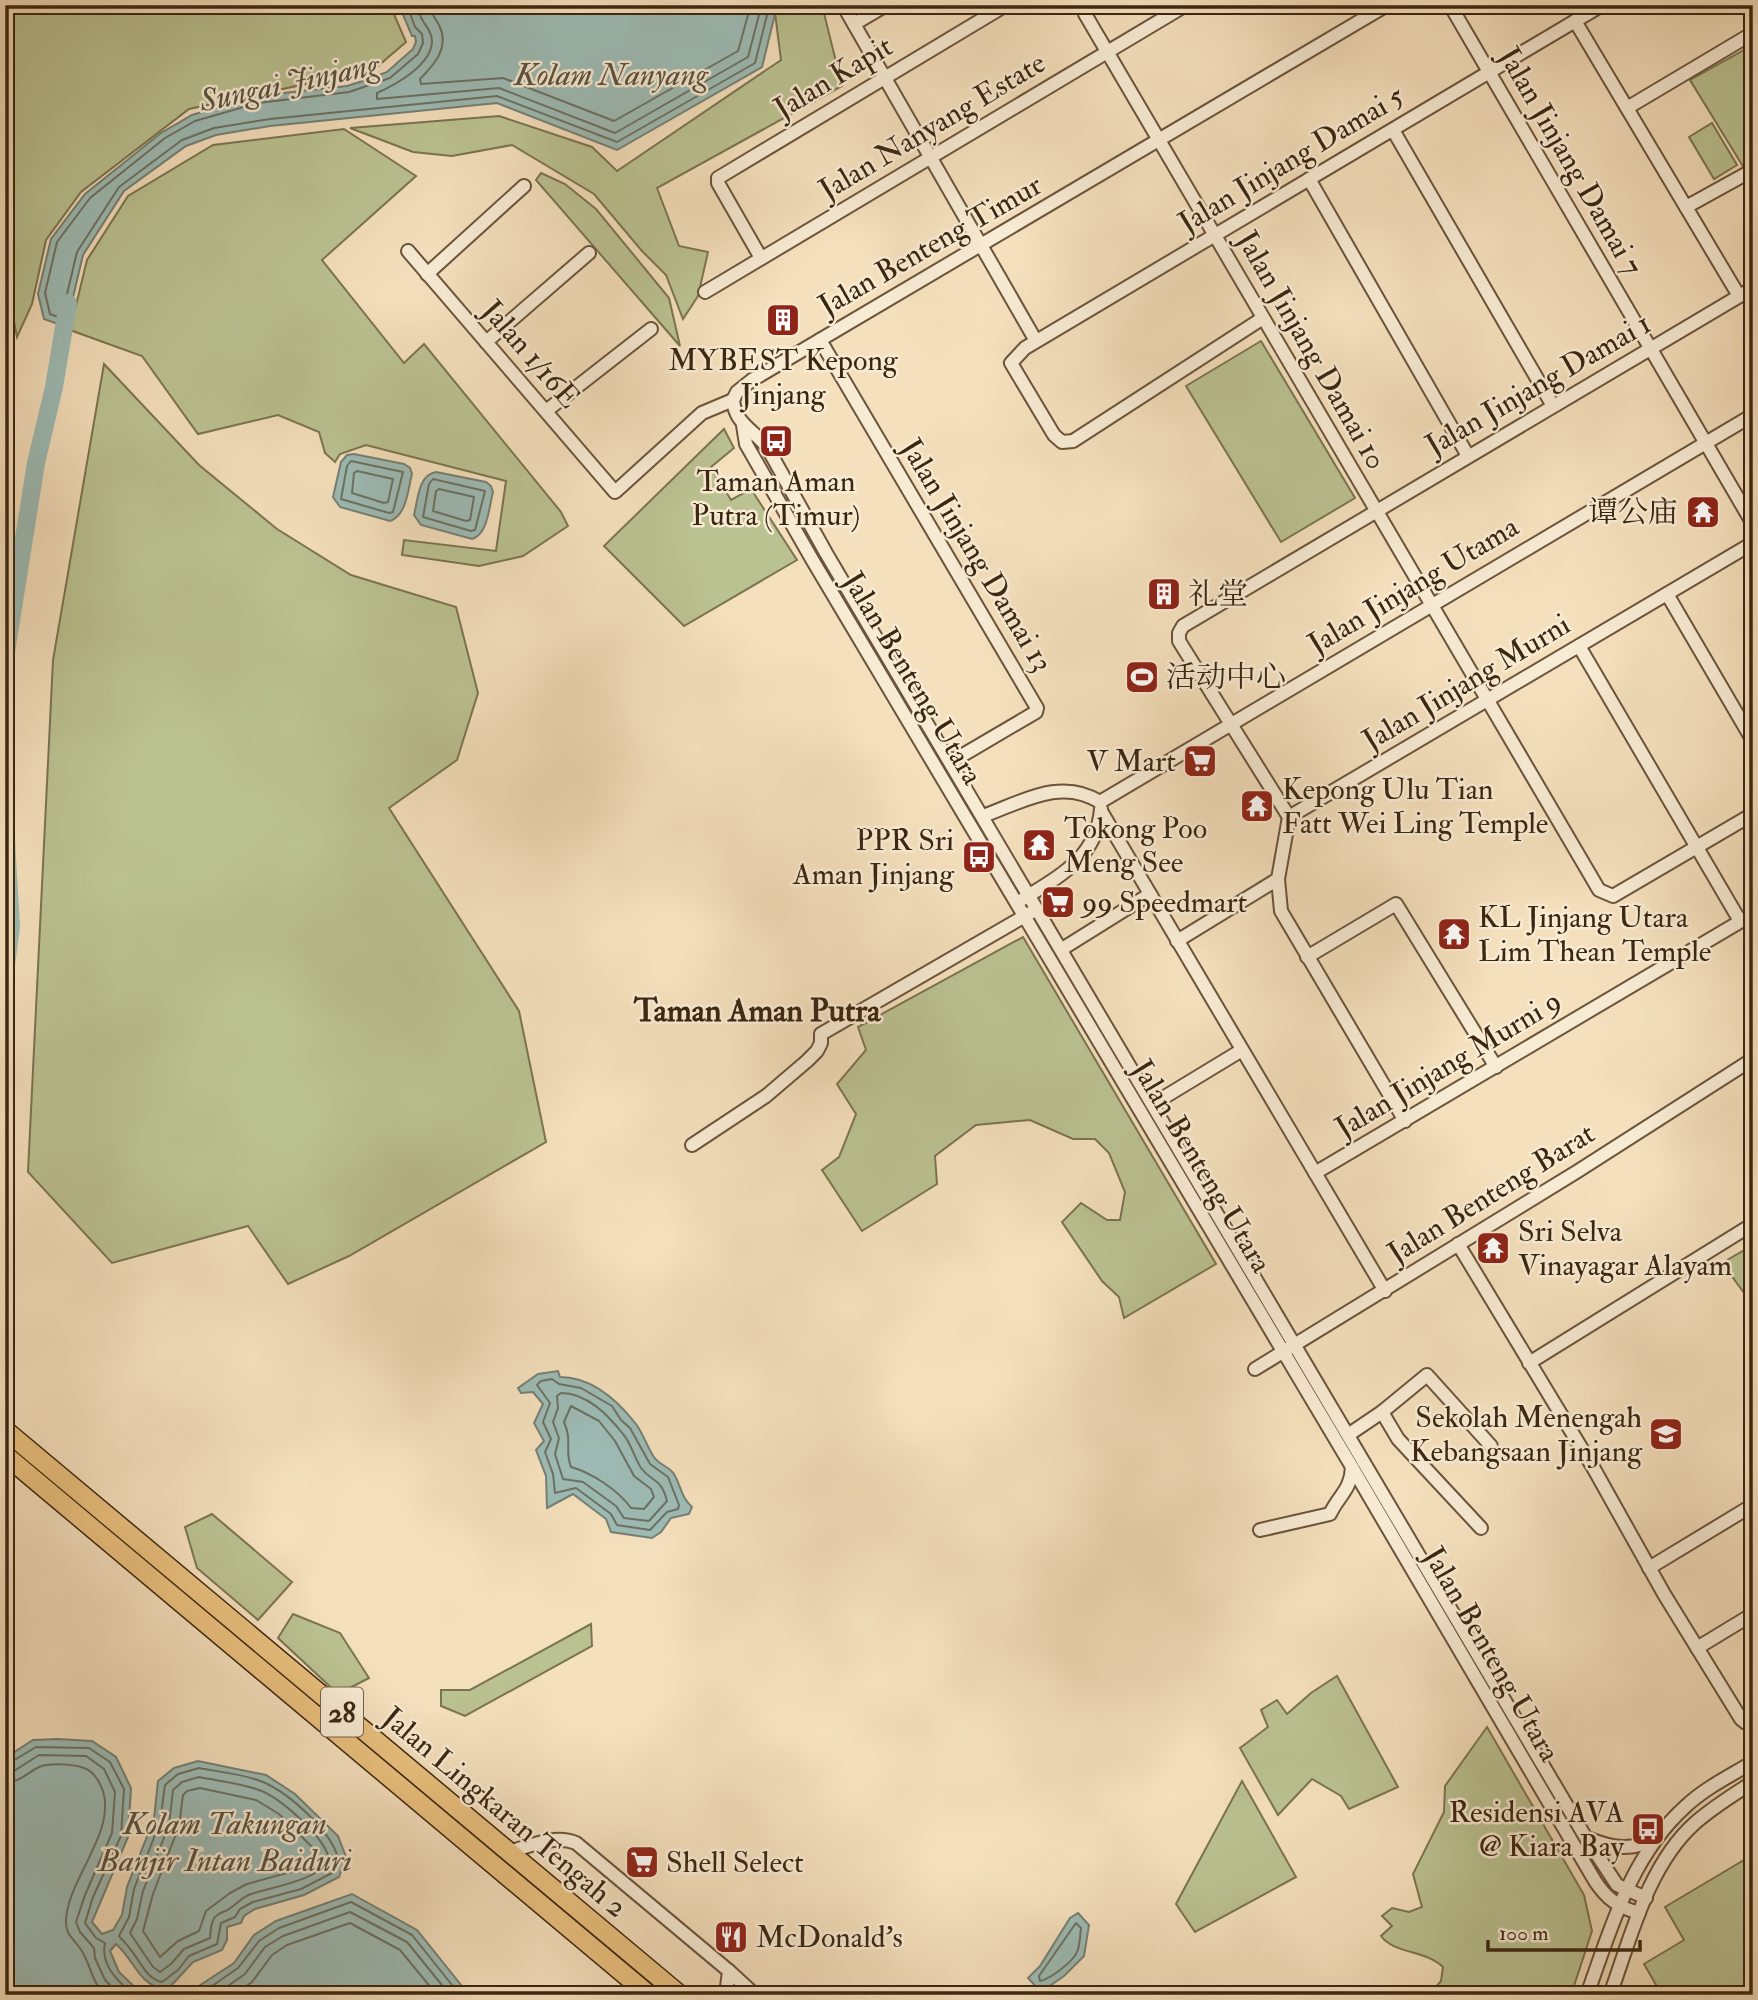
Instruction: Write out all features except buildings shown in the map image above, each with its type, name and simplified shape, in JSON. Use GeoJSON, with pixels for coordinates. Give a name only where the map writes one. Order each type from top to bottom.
{"type":"FeatureCollection","features":[{"type":"Feature","properties":{"kind":"highway","name":"Jalan Lingkaran Tengah 2"},"geometry":{"type":"LineString","coordinates":[[5,1430],[680,1995]]}},
{"type":"Feature","properties":{"kind":"highway","name":"Jalan Lingkaran Tengah 2"},"geometry":{"type":"LineString","coordinates":[[5,1455],[649,1995]]}},
{"type":"Feature","properties":{"kind":"street"},"geometry":{"type":"LineString","coordinates":[[843,5],[1036,341]]}},
{"type":"Feature","properties":{"kind":"street"},"geometry":{"type":"LineString","coordinates":[[854,24],[886,5]]}},
{"type":"Feature","properties":{"kind":"street","name":"Jalan Kapit"},"geometry":{"type":"LineString","coordinates":[[761,258],[718,183],[718,178],[1006,5]]}},
{"type":"Feature","properties":{"kind":"street","name":"Jalan Nanyang Estate"},"geometry":{"type":"LineString","coordinates":[[705,292],[1186,5]]}},
{"type":"Feature","properties":{"kind":"street","name":"Jalan Benteng Timur"},"geometry":{"type":"LineString","coordinates":[[615,492],[702,413],[733,400],[737,392],[752,380],[1387,5]]}},
{"type":"Feature","properties":{"kind":"street","name":"Jalan Jinjang Damai 7"},"geometry":{"type":"LineString","coordinates":[[1450,5],[1753,524]]}},
{"type":"Feature","properties":{"kind":"street","name":"Jalan Jinjang Damai 5"},"geometry":{"type":"LineString","coordinates":[[1263,318],[1073,440],[1062,442],[1054,435],[1011,363],[1036,341],[1602,5]]}},
{"type":"Feature","properties":{"kind":"street","name":"Jalan Jinjang Damai 10"},"geometry":{"type":"LineString","coordinates":[[1085,14],[1599,890],[1613,896],[1696,847]]}},
{"type":"Feature","properties":{"kind":"street"},"geometry":{"type":"LineString","coordinates":[[1575,22],[1739,296]]}},
{"type":"Feature","properties":{"kind":"street"},"geometry":{"type":"LineString","coordinates":[[1627,107],[1753,33]]}},
{"type":"Feature","properties":{"kind":"street"},"geometry":{"type":"LineString","coordinates":[[1393,130],[1553,406]]}},
{"type":"Feature","properties":{"kind":"street"},"geometry":{"type":"LineString","coordinates":[[1686,207],[1753,170]]}},
{"type":"Feature","properties":{"kind":"street"},"geometry":{"type":"LineString","coordinates":[[1309,179],[1468,456]]}},
{"type":"Feature","properties":{"kind":"street"},"geometry":{"type":"LineString","coordinates":[[427,274],[524,186]]}},
{"type":"Feature","properties":{"kind":"street","name":"Jalan 1/16E"},"geometry":{"type":"LineString","coordinates":[[408,251],[615,492]]}},
{"type":"Feature","properties":{"kind":"street"},"geometry":{"type":"LineString","coordinates":[[486,342],[589,253]]}},
{"type":"Feature","properties":{"kind":"street","name":"Jalan Jinjang Damai 1"},"geometry":{"type":"LineString","coordinates":[[1232,724],[1179,640],[1183,626],[1753,288]]}},
{"type":"Feature","properties":{"kind":"street"},"geometry":{"type":"LineString","coordinates":[[546,411],[651,329]]}},
{"type":"Feature","properties":{"kind":"street","name":"Jalan Jinjang Damai 13"},"geometry":{"type":"LineString","coordinates":[[820,340],[1037,708],[1036,712],[950,762]]}},
{"type":"Feature","properties":{"kind":"street","name":"Jalan Benteng Utara"},"geometry":{"type":"LineString","coordinates":[[733,400],[736,416],[743,425],[756,433],[767,447],[826,553],[1586,1838],[1610,1877],[1618,1885],[1646,1898]]}},
{"type":"Feature","properties":{"kind":"street","name":"Jalan Jinjang Utama"},"geometry":{"type":"LineString","coordinates":[[1101,806],[1232,724],[1753,415]]}},
{"type":"Feature","properties":{"kind":"street","name":"Jalan Benteng Utara"},"geometry":{"type":"LineString","coordinates":[[743,425],[746,444],[813,561],[1352,1467],[1588,1870],[1604,1894],[1618,1907]]}},
{"type":"Feature","properties":{"kind":"street","name":"Jalan Jinjang Murni"},"geometry":{"type":"LineString","coordinates":[[1289,817],[1753,543]]}},
{"type":"Feature","properties":{"kind":"street"},"geometry":{"type":"LineString","coordinates":[[1667,594],[1753,741]]}},
{"type":"Feature","properties":{"kind":"street"},"geometry":{"type":"LineString","coordinates":[[1579,646],[1740,921]]}},
{"type":"Feature","properties":{"kind":"street"},"geometry":{"type":"LineString","coordinates":[[1232,724],[1289,817],[1278,879],[1281,911],[1405,1121]]}},
{"type":"Feature","properties":{"kind":"street"},"geometry":{"type":"LineString","coordinates":[[983,816],[1043,793],[1067,790],[1088,794],[1101,806],[1150,894],[1385,1291]]}},
{"type":"Feature","properties":{"kind":"street"},"geometry":{"type":"LineString","coordinates":[[1017,903],[1077,863],[1090,846],[1098,826],[1101,806]]}},
{"type":"Feature","properties":{"kind":"street"},"geometry":{"type":"LineString","coordinates":[[1696,847],[1753,814]]}},
{"type":"Feature","properties":{"kind":"street"},"geometry":{"type":"LineString","coordinates":[[1177,940],[1278,879]]}},
{"type":"Feature","properties":{"kind":"street"},"geometry":{"type":"LineString","coordinates":[[1062,949],[1150,894]]}},
{"type":"Feature","properties":{"kind":"street"},"geometry":{"type":"LineString","coordinates":[[1307,957],[1395,904],[1496,1067]]}},
{"type":"Feature","properties":{"kind":"street"},"geometry":{"type":"LineString","coordinates":[[692,1145],[746,1110],[797,1070],[817,1051],[821,1034],[1038,909]]}},
{"type":"Feature","properties":{"kind":"street","name":"Jalan Jinjang Murni 9"},"geometry":{"type":"LineString","coordinates":[[1315,1173],[1753,914]]}},
{"type":"Feature","properties":{"kind":"street"},"geometry":{"type":"LineString","coordinates":[[1153,1104],[1242,1050]]}},
{"type":"Feature","properties":{"kind":"street","name":"Jalan Benteng Barat"},"geometry":{"type":"LineString","coordinates":[[1255,1369],[1578,1171],[1753,1059]]}},
{"type":"Feature","properties":{"kind":"street"},"geometry":{"type":"LineString","coordinates":[[1530,1363],[1753,1224]]}},
{"type":"Feature","properties":{"kind":"street"},"geometry":{"type":"LineString","coordinates":[[1458,1244],[1594,1469],[1697,1648],[1741,1719],[1745,1723],[1752,1722]]}},
{"type":"Feature","properties":{"kind":"street"},"geometry":{"type":"LineString","coordinates":[[1230,1265],[1244,1256]]}},
{"type":"Feature","properties":{"kind":"street"},"geometry":{"type":"LineString","coordinates":[[1348,1435],[1427,1376],[1491,1446]]}},
{"type":"Feature","properties":{"kind":"street"},"geometry":{"type":"LineString","coordinates":[[1382,1412],[1398,1439],[1481,1528]]}},
{"type":"Feature","properties":{"kind":"street"},"geometry":{"type":"LineString","coordinates":[[1260,1530],[1331,1514],[1334,1505],[1347,1490],[1352,1467]]}},
{"type":"Feature","properties":{"kind":"street"},"geometry":{"type":"LineString","coordinates":[[1649,1568],[1753,1505]]}},
{"type":"Feature","properties":{"kind":"street"},"geometry":{"type":"LineString","coordinates":[[1697,1648],[1753,1614]]}},
{"type":"Feature","properties":{"kind":"street"},"geometry":{"type":"LineString","coordinates":[[1587,1995],[1618,1907],[1657,1838],[1696,1797],[1750,1764]]}},
{"type":"Feature","properties":{"kind":"street"},"geometry":{"type":"LineString","coordinates":[[1610,1995],[1639,1913],[1666,1859],[1694,1824],[1717,1805],[1753,1782]]}},
{"type":"Feature","properties":{"kind":"street"},"geometry":{"type":"LineString","coordinates":[[509,1852],[556,1839],[565,1838],[576,1843],[755,1995]]}},
{"type":"Feature","properties":{"kind":"street"},"geometry":{"type":"LineString","coordinates":[[1586,1838],[1618,1849],[1632,1848],[1657,1838]]}},
{"type":"Feature","properties":{"kind":"street"},"geometry":{"type":"LineString","coordinates":[[1618,1907],[1639,1913]]}},
{"type":"Feature","properties":{"kind":"street"},"geometry":{"type":"LineString","coordinates":[[726,1995],[729,1971]]}},
{"type":"Feature","properties":{"kind":"green space"},"geometry":{"type":"Polygon","coordinates":[[[8,5],[390,5],[406,42],[378,66],[189,109],[81,192],[46,240],[32,304],[17,337],[5,277],[5,10],[8,5]]]}},
{"type":"Feature","properties":{"kind":"green space"},"geometry":{"type":"Polygon","coordinates":[[[774,5],[822,5],[842,86],[657,188],[679,246],[708,252],[698,296],[683,319],[666,275],[594,194],[512,145],[452,156],[413,152],[350,128],[499,116],[592,147],[617,171],[781,60],[774,5]]]}},
{"type":"Feature","properties":{"kind":"green space"},"geometry":{"type":"Polygon","coordinates":[[[1753,45],[1753,163],[1744,168],[1690,80],[1753,45]]]}},
{"type":"Feature","properties":{"kind":"green space"},"geometry":{"type":"Polygon","coordinates":[[[1712,123],[1737,165],[1714,179],[1689,137],[1712,123]]]}},
{"type":"Feature","properties":{"kind":"green space"},"geometry":{"type":"Polygon","coordinates":[[[344,129],[416,176],[322,260],[404,363],[424,344],[561,512],[568,526],[523,556],[479,566],[402,555],[404,540],[496,551],[506,481],[366,445],[340,454],[335,462],[325,453],[319,432],[278,415],[198,434],[142,356],[70,330],[87,260],[128,196],[213,145],[344,129]]]}},
{"type":"Feature","properties":{"kind":"green space"},"geometry":{"type":"Polygon","coordinates":[[[541,173],[565,184],[596,209],[669,298],[680,346],[536,180],[541,173]]]}},
{"type":"Feature","properties":{"kind":"green space"},"geometry":{"type":"Polygon","coordinates":[[[1261,341],[1355,498],[1281,542],[1186,386],[1261,341]]]}},
{"type":"Feature","properties":{"kind":"green space"},"geometry":{"type":"Polygon","coordinates":[[[104,364],[199,465],[277,529],[351,575],[456,607],[478,693],[457,760],[389,808],[519,1011],[546,1142],[349,1256],[288,1284],[248,1226],[112,1263],[28,1172],[53,660],[104,364]]]}},
{"type":"Feature","properties":{"kind":"green space"},"geometry":{"type":"Polygon","coordinates":[[[724,429],[734,448],[711,467],[731,500],[751,489],[797,560],[684,626],[604,546],[724,429]]]}},
{"type":"Feature","properties":{"kind":"green space"},"geometry":{"type":"Polygon","coordinates":[[[1023,937],[1216,1264],[1124,1318],[1119,1297],[1102,1281],[1062,1222],[1081,1203],[1107,1220],[1120,1220],[1125,1192],[1109,1153],[1095,1139],[1073,1139],[1030,1120],[976,1125],[935,1156],[937,1184],[862,1231],[822,1170],[839,1157],[856,1114],[837,1084],[866,1050],[858,1027],[1023,937]]]}},
{"type":"Feature","properties":{"kind":"green space"},"geometry":{"type":"Polygon","coordinates":[[[1753,1245],[1753,1305],[1722,1263],[1753,1245]]]}},
{"type":"Feature","properties":{"kind":"green space"},"geometry":{"type":"Polygon","coordinates":[[[212,1514],[292,1582],[258,1620],[197,1568],[185,1527],[212,1514]]]}},
{"type":"Feature","properties":{"kind":"green space"},"geometry":{"type":"Polygon","coordinates":[[[293,1614],[340,1633],[369,1678],[338,1694],[278,1638],[293,1614]]]}},
{"type":"Feature","properties":{"kind":"green space"},"geometry":{"type":"Polygon","coordinates":[[[591,1624],[592,1646],[465,1716],[441,1706],[441,1690],[470,1690],[591,1624]]]}},
{"type":"Feature","properties":{"kind":"green space"},"geometry":{"type":"Polygon","coordinates":[[[1337,1676],[1398,1787],[1349,1809],[1341,1796],[1312,1779],[1278,1815],[1240,1748],[1268,1727],[1261,1710],[1277,1700],[1287,1714],[1311,1693],[1337,1676]]]}},
{"type":"Feature","properties":{"kind":"green space"},"geometry":{"type":"Polygon","coordinates":[[[1487,1727],[1584,1895],[1592,1931],[1571,1995],[1429,1995],[1441,1981],[1443,1967],[1428,1958],[1394,1946],[1381,1936],[1392,1926],[1382,1916],[1392,1908],[1409,1912],[1422,1907],[1413,1874],[1444,1812],[1445,1786],[1487,1727]]]}},
{"type":"Feature","properties":{"kind":"green space"},"geometry":{"type":"Polygon","coordinates":[[[1242,1781],[1296,1877],[1195,1932],[1176,1904],[1242,1781]]]}},
{"type":"Feature","properties":{"kind":"green space"},"geometry":{"type":"Polygon","coordinates":[[[1749,1857],[1753,1862],[1753,1995],[1662,1995],[1644,1964],[1684,1940],[1665,1907],[1749,1857]]]}},
{"type":"Feature","properties":{"kind":"water","name":"Kolam Nanyang"},"geometry":{"type":"Polygon","coordinates":[[[399,5],[773,5],[775,14],[762,67],[617,150],[497,103],[270,126],[216,135],[186,146],[124,191],[83,255],[66,327],[44,319],[38,294],[51,239],[85,194],[161,133],[192,115],[256,96],[347,86],[387,72],[413,49],[416,42],[399,5]]]}},
{"type":"Feature","properties":{"kind":"water"},"geometry":{"type":"Polygon","coordinates":[[[347,455],[404,464],[410,468],[412,474],[406,501],[396,518],[390,521],[340,507],[333,497],[341,462],[347,455]]]}},
{"type":"Feature","properties":{"kind":"water"},"geometry":{"type":"Polygon","coordinates":[[[436,472],[486,482],[491,486],[493,492],[485,526],[472,539],[421,525],[414,515],[422,483],[430,474],[436,472]]]}},
{"type":"Feature","properties":{"kind":"water"},"geometry":{"type":"Polygon","coordinates":[[[558,1371],[560,1377],[583,1381],[603,1392],[629,1415],[654,1457],[674,1474],[683,1495],[692,1507],[689,1514],[671,1518],[661,1532],[652,1538],[611,1532],[606,1519],[573,1494],[547,1508],[546,1476],[536,1450],[544,1441],[534,1423],[543,1404],[533,1392],[521,1393],[518,1388],[538,1374],[558,1371]]]}},
{"type":"Feature","properties":{"kind":"water","name":"Kolam Takungan Banjir Intan Baiduri"},"geometry":{"type":"Polygon","coordinates":[[[33,1740],[92,1741],[116,1757],[131,1788],[128,1837],[92,1922],[102,1934],[113,1930],[122,1915],[127,1887],[154,1819],[158,1781],[174,1768],[198,1761],[266,1775],[295,1794],[338,1836],[346,1857],[339,1877],[304,1895],[255,1909],[244,1916],[241,1923],[227,1927],[227,1940],[222,1950],[193,1962],[166,1991],[142,1977],[116,1944],[110,1951],[119,1972],[143,1995],[5,1995],[5,1758],[33,1740]]]}},
{"type":"Feature","properties":{"kind":"water","name":"Kolam Takungan Banjir Intan Baiduri"},"geometry":{"type":"Polygon","coordinates":[[[352,1894],[417,1930],[469,1995],[185,1995],[234,1963],[254,1935],[276,1921],[352,1894]]]}},
{"type":"Feature","properties":{"kind":"water"},"geometry":{"type":"Polygon","coordinates":[[[1078,1913],[1089,1925],[1084,1956],[1064,1976],[1041,1992],[1028,1978],[1040,1966],[1070,1918],[1078,1913]]]}},
{"type":"Feature","properties":{"kind":"waterway","name":"Sungai Jinjang"},"geometry":{"type":"LineString","coordinates":[[5,658],[36,463],[54,387],[68,303]]}},
{"type":"Feature","properties":{"kind":"waterway","name":"Sungai Jinjang"},"geometry":{"type":"LineString","coordinates":[[5,822],[11,927],[5,972]]}},
{"type":"Feature","properties":{"kind":"place","name":"MYBEST Kepong Jinjang"},"geometry":{"type":"Point","coordinates":[783,320]}},
{"type":"Feature","properties":{"kind":"place","name":"Taman Aman Putra (Timur)"},"geometry":{"type":"Point","coordinates":[776,441]}},
{"type":"Feature","properties":{"kind":"place","name":"谭公庙"},"geometry":{"type":"Point","coordinates":[1703,512]}},
{"type":"Feature","properties":{"kind":"place","name":"礼堂"},"geometry":{"type":"Point","coordinates":[1164,594]}},
{"type":"Feature","properties":{"kind":"place","name":"活动中心"},"geometry":{"type":"Point","coordinates":[1142,677]}},
{"type":"Feature","properties":{"kind":"place","name":"V Mart"},"geometry":{"type":"Point","coordinates":[1200,761]}},
{"type":"Feature","properties":{"kind":"place","name":"Kepong Ulu Tian Fatt Wei Ling Temple"},"geometry":{"type":"Point","coordinates":[1257,806]}},
{"type":"Feature","properties":{"kind":"place","name":"Tokong Poo Meng See"},"geometry":{"type":"Point","coordinates":[1039,845]}},
{"type":"Feature","properties":{"kind":"place","name":"PPR Sri Aman Jinjang"},"geometry":{"type":"Point","coordinates":[979,857]}},
{"type":"Feature","properties":{"kind":"place","name":"99 Speedmart"},"geometry":{"type":"Point","coordinates":[1058,902]}},
{"type":"Feature","properties":{"kind":"place","name":"KL Jinjang Utara Lim Thean Temple"},"geometry":{"type":"Point","coordinates":[1454,934]}},
{"type":"Feature","properties":{"kind":"place","name":"Sri Selva Vinayagar Alayam"},"geometry":{"type":"Point","coordinates":[1493,1248]}},
{"type":"Feature","properties":{"kind":"place","name":"Sekolah Menengah Kebangsaan Jinjang"},"geometry":{"type":"Point","coordinates":[1666,1434]}},
{"type":"Feature","properties":{"kind":"place","name":"Residensi AVA @ Kiara Bay"},"geometry":{"type":"Point","coordinates":[1648,1829]}},
{"type":"Feature","properties":{"kind":"place","name":"Shell Select"},"geometry":{"type":"Point","coordinates":[642,1862]}},
{"type":"Feature","properties":{"kind":"place","name":"McDonald's"},"geometry":{"type":"Point","coordinates":[731,1937]}},
{"type":"Feature","properties":{"kind":"district","name":"Taman Aman Putra"},"geometry":{"type":"Point","coordinates":[757,1010]}}]}
